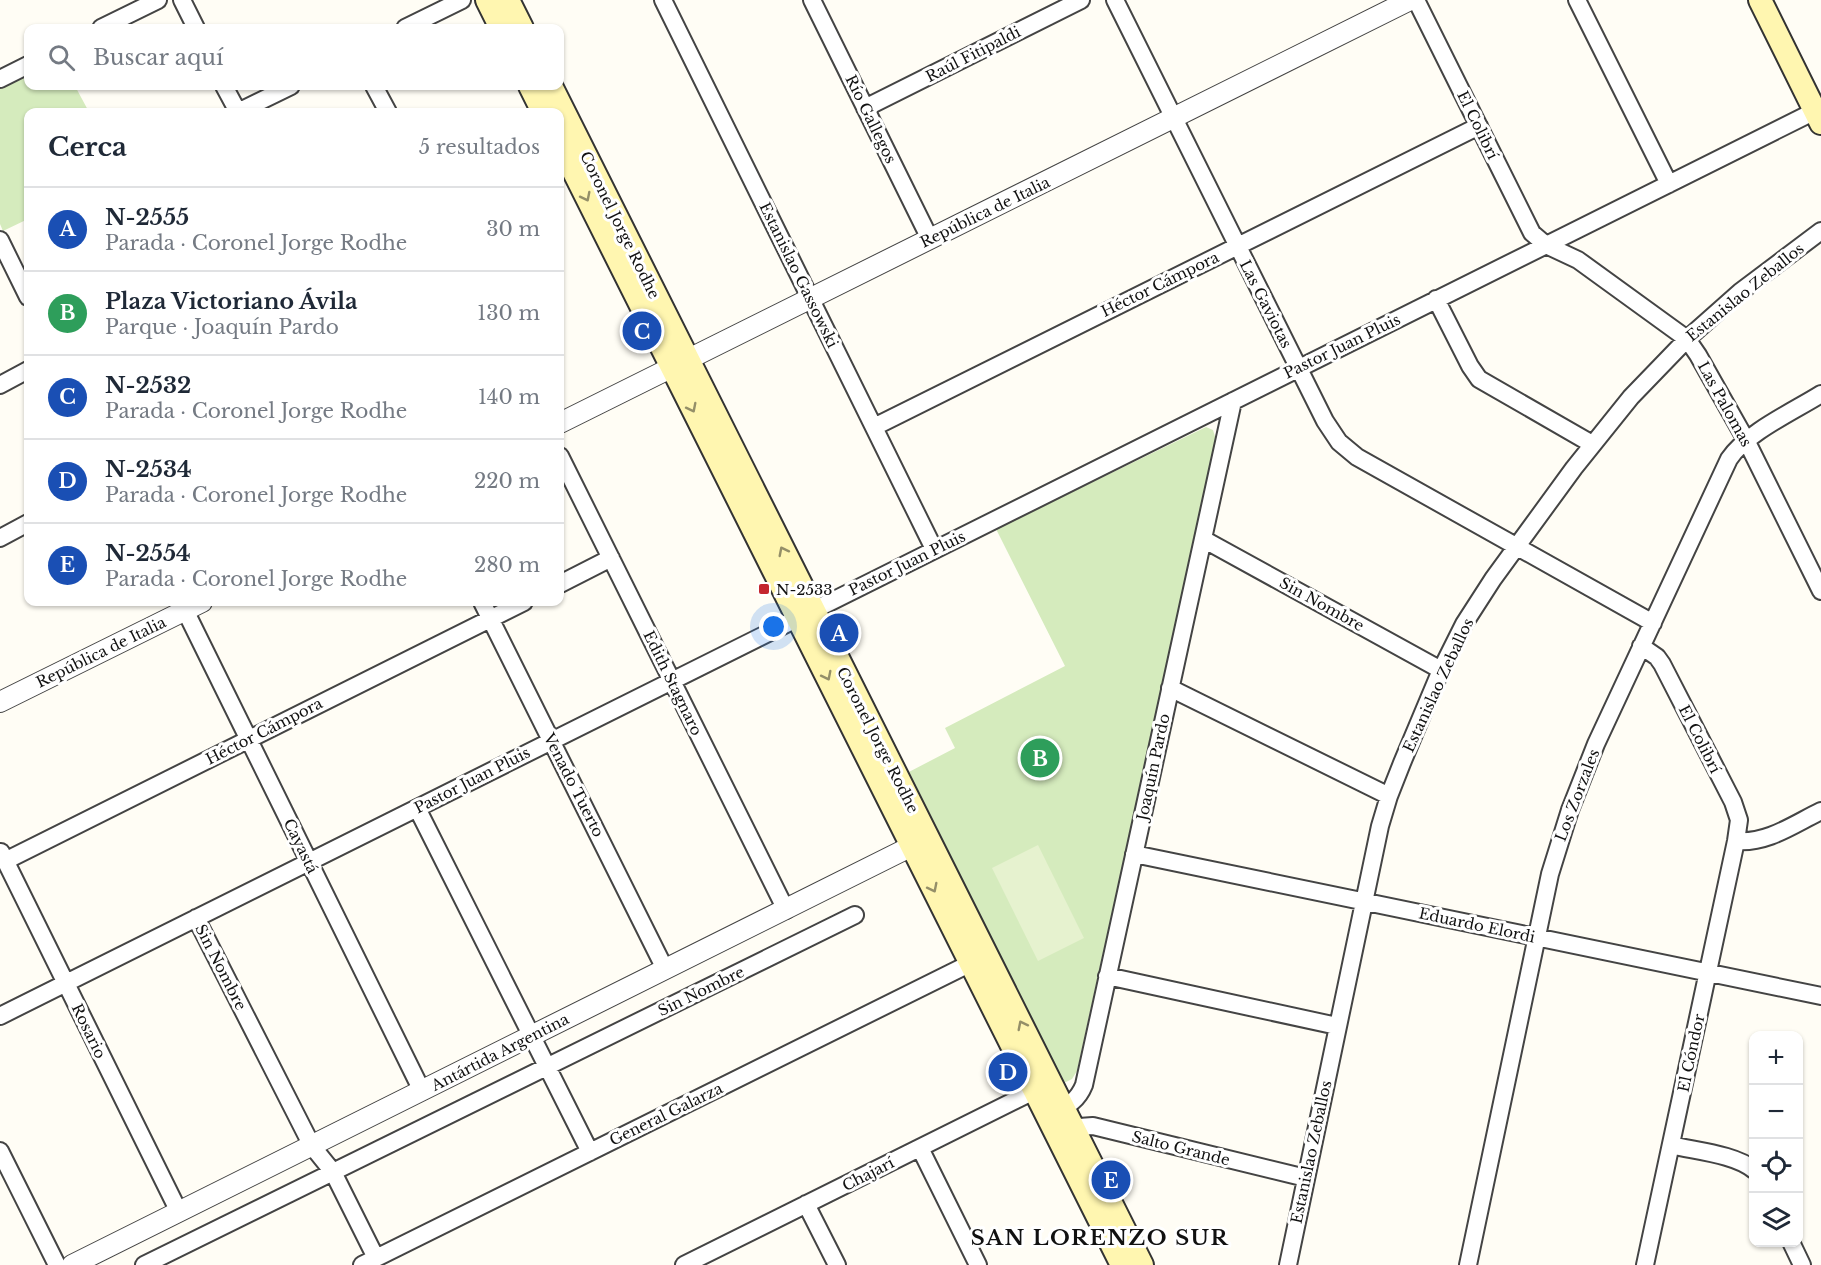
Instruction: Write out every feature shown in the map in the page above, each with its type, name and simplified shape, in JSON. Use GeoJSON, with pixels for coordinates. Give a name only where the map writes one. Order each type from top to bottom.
{"type":"FeatureCollection","features":[{"type":"Feature","properties":{"kind":"main road"},"geometry":{"type":"LineString","coordinates":[[487,0],[499,24]]}},
{"type":"Feature","properties":{"kind":"main road"},"geometry":{"type":"LineString","coordinates":[[508,0],[520,24]]}},
{"type":"Feature","properties":{"kind":"main road"},"geometry":{"type":"LineString","coordinates":[[1760,0],[1818,117]]}},
{"type":"Feature","properties":{"kind":"main road"},"geometry":{"type":"LineString","coordinates":[[532,90],[541,108]]}},
{"type":"Feature","properties":{"kind":"main road","name":"Coronel Jorge Rodhe"},"geometry":{"type":"LineString","coordinates":[[553,90],[561,108]]}},
{"type":"Feature","properties":{"kind":"main road","name":"Coronel Jorge Rodhe"},"geometry":{"type":"LineString","coordinates":[[564,114],[679,364]]}},
{"type":"Feature","properties":{"kind":"main road","name":"Coronel Jorge Rodhe"},"geometry":{"type":"LineString","coordinates":[[564,151],[679,364],[1043,1087],[1066,1134],[1122,1265]]}},
{"type":"Feature","properties":{"kind":"main road","name":"Coronel Jorge Rodhe"},"geometry":{"type":"LineString","coordinates":[[920,842],[971,963],[1043,1087]]}},
{"type":"Feature","properties":{"kind":"main road","name":"Coronel Jorge Rodhe"},"geometry":{"type":"LineString","coordinates":[[1066,1134],[1142,1265]]}},
{"type":"Feature","properties":{"kind":"street"},"geometry":{"type":"LineString","coordinates":[[109,24],[158,0]]}},
{"type":"Feature","properties":{"kind":"street"},"geometry":{"type":"LineString","coordinates":[[182,0],[194,24]]}},
{"type":"Feature","properties":{"kind":"street"},"geometry":{"type":"LineString","coordinates":[[413,24],[462,0]]}},
{"type":"Feature","properties":{"kind":"street","name":"Estanislao Gassowski"},"geometry":{"type":"LineString","coordinates":[[663,0],[934,549]]}},
{"type":"Feature","properties":{"kind":"street","name":"Río Gallegos"},"geometry":{"type":"LineString","coordinates":[[812,0],[930,239]]}},
{"type":"Feature","properties":{"kind":"street","name":"Raúl Fitipaldi"},"geometry":{"type":"LineString","coordinates":[[865,108],[1081,0]]}},
{"type":"Feature","properties":{"kind":"street","name":"Las Gaviotas"},"geometry":{"type":"LineString","coordinates":[[1115,0],[1331,432],[1347,451],[1653,622]]}},
{"type":"Feature","properties":{"kind":"street","name":"República de Italia"},"geometry":{"type":"LineString","coordinates":[[564,421],[1410,0]]}},
{"type":"Feature","properties":{"kind":"street","name":"El Colibrí"},"geometry":{"type":"LineString","coordinates":[[1416,0],[1532,233],[1546,245]]}},
{"type":"Feature","properties":{"kind":"street"},"geometry":{"type":"LineString","coordinates":[[1577,0],[1669,184]]}},
{"type":"Feature","properties":{"kind":"street"},"geometry":{"type":"LineString","coordinates":[[0,79],[24,67]]}},
{"type":"Feature","properties":{"kind":"street"},"geometry":{"type":"LineString","coordinates":[[227,90],[236,108]]}},
{"type":"Feature","properties":{"kind":"street"},"geometry":{"type":"LineString","coordinates":[[246,108],[283,90]]}},
{"type":"Feature","properties":{"kind":"street"},"geometry":{"type":"LineString","coordinates":[[376,90],[386,108]]}},
{"type":"Feature","properties":{"kind":"street","name":"Pastor Juan Pluis"},"geometry":{"type":"LineString","coordinates":[[0,1016],[1436,299],[1669,184],[1818,117]]}},
{"type":"Feature","properties":{"kind":"street","name":"Héctor Cámpora"},"geometry":{"type":"LineString","coordinates":[[874,427],[1479,126]]}},
{"type":"Feature","properties":{"kind":"street","name":"Estanislao Zeballos"},"geometry":{"type":"LineString","coordinates":[[1292,1264],[1306,1178],[1375,846],[1389,796],[1464,624],[1517,546],[1592,444],[1637,391],[1687,339],[1740,292],[1821,231]]}},
{"type":"Feature","properties":{"kind":"street"},"geometry":{"type":"LineString","coordinates":[[0,240],[24,289]]}},
{"type":"Feature","properties":{"kind":"street","name":"Las Palomas"},"geometry":{"type":"LineString","coordinates":[[1546,245],[1578,260],[1687,339],[1746,440],[1821,591]]}},
{"type":"Feature","properties":{"kind":"street"},"geometry":{"type":"LineString","coordinates":[[1436,299],[1479,379],[1592,444]]}},
{"type":"Feature","properties":{"kind":"street"},"geometry":{"type":"LineString","coordinates":[[0,385],[24,372]]}},
{"type":"Feature","properties":{"kind":"street","name":"Los Zorzales"},"geometry":{"type":"LineString","coordinates":[[1468,1265],[1553,864],[1570,810],[1596,744],[1724,467],[1734,450],[1746,440],[1821,394]]}},
{"type":"Feature","properties":{"kind":"street","name":"Joaquín Pardo"},"geometry":{"type":"LineString","coordinates":[[1056,1113],[1077,1099],[1082,1090],[1233,401]]}},
{"type":"Feature","properties":{"kind":"street","name":"Edith Stagnaro"},"geometry":{"type":"LineString","coordinates":[[564,464],[786,910]]}},
{"type":"Feature","properties":{"kind":"street"},"geometry":{"type":"LineString","coordinates":[[0,537],[24,525]]}},
{"type":"Feature","properties":{"kind":"street","name":"Sin Nombre"},"geometry":{"type":"LineString","coordinates":[[1203,539],[1442,670]]}},
{"type":"Feature","properties":{"kind":"street"},"geometry":{"type":"LineString","coordinates":[[564,582],[611,558]]}},
{"type":"Feature","properties":{"kind":"street","name":"República de Italia"},"geometry":{"type":"LineString","coordinates":[[0,702],[185,606]]}},
{"type":"Feature","properties":{"kind":"street","name":"Cayastá"},"geometry":{"type":"LineString","coordinates":[[190,606],[249,739],[422,1091]]}},
{"type":"Feature","properties":{"kind":"street","name":"Venado Tuerto"},"geometry":{"type":"LineString","coordinates":[[484,606],[665,969]]}},
{"type":"Feature","properties":{"kind":"street","name":"Héctor Cámpora"},"geometry":{"type":"LineString","coordinates":[[2,856],[249,739],[516,606]]}},
{"type":"Feature","properties":{"kind":"street","name":"El Colibrí"},"geometry":{"type":"LineString","coordinates":[[1641,646],[1662,664],[1733,802],[1739,820],[1736,841]]}},
{"type":"Feature","properties":{"kind":"street"},"geometry":{"type":"LineString","coordinates":[[1170,688],[1389,796]]}},
{"type":"Feature","properties":{"kind":"street"},"geometry":{"type":"LineString","coordinates":[[417,808],[590,1152]]}},
{"type":"Feature","properties":{"kind":"street"},"geometry":{"type":"LineString","coordinates":[[1736,841],[1751,842],[1764,839],[1821,811]]}},
{"type":"Feature","properties":{"kind":"street","name":"El Cóndor"},"geometry":{"type":"LineString","coordinates":[[1645,1265],[1736,841]]}},
{"type":"Feature","properties":{"kind":"street","name":"Antártida Argentina"},"geometry":{"type":"LineString","coordinates":[[72,1265],[920,842]]}},
{"type":"Feature","properties":{"kind":"street","name":"Eduardo Elordi"},"geometry":{"type":"LineString","coordinates":[[1134,854],[1821,996]]}},
{"type":"Feature","properties":{"kind":"street","name":"Rosario"},"geometry":{"type":"LineString","coordinates":[[2,856],[179,1212]]}},
{"type":"Feature","properties":{"kind":"street","name":"Sin Nombre"},"geometry":{"type":"LineString","coordinates":[[144,1265],[855,915]]}},
{"type":"Feature","properties":{"kind":"street","name":"Sin Nombre"},"geometry":{"type":"LineString","coordinates":[[196,918],[312,1146],[333,1172],[369,1261]]}},
{"type":"Feature","properties":{"kind":"street","name":"General Galarza"},"geometry":{"type":"LineString","coordinates":[[369,1261],[971,963]]}},
{"type":"Feature","properties":{"kind":"street"},"geometry":{"type":"LineString","coordinates":[[1107,976],[1337,1026]]}},
{"type":"Feature","properties":{"kind":"street","name":"Chajarí"},"geometry":{"type":"LineString","coordinates":[[690,1264],[1043,1087]]}},
{"type":"Feature","properties":{"kind":"street","name":"Salto Grande"},"geometry":{"type":"LineString","coordinates":[[1066,1134],[1084,1126],[1098,1127],[1306,1178]]}},
{"type":"Feature","properties":{"kind":"street"},"geometry":{"type":"LineString","coordinates":[[1671,1145],[1749,1166]]}},
{"type":"Feature","properties":{"kind":"street"},"geometry":{"type":"LineString","coordinates":[[920,1148],[978,1265]]}},
{"type":"Feature","properties":{"kind":"street"},"geometry":{"type":"LineString","coordinates":[[0,1151],[57,1265]]}},
{"type":"Feature","properties":{"kind":"street"},"geometry":{"type":"LineString","coordinates":[[806,1204],[837,1265]]}},
{"type":"Feature","properties":{"kind":"street"},"geometry":{"type":"LineString","coordinates":[[1793,1247],[1802,1265]]}},
{"type":"Feature","properties":{"kind":"green space"},"geometry":{"type":"Polygon","coordinates":[[[24,75],[24,90],[77,90],[87,108],[24,108],[24,221],[3,231],[0,224],[0,88],[24,75]]]}},
{"type":"Feature","properties":{"kind":"green space"},"geometry":{"type":"Polygon","coordinates":[[[1206,427],[1213,430],[1216,440],[1077,1071],[1072,1079],[1066,1082],[1059,1080],[905,774],[955,748],[945,728],[1065,666],[996,529],[1206,427]]]}},
{"type":"Feature","properties":{"kind":"green space"},"geometry":{"type":"Polygon","coordinates":[[[1038,845],[1084,938],[1038,961],[992,868],[1038,845]]]}},
{"type":"Feature","properties":{"kind":"place","name":"N-2532"},"geometry":{"type":"Point","coordinates":[642,331]}},
{"type":"Feature","properties":{"kind":"place","name":"N-2533"},"geometry":{"type":"Point","coordinates":[764,589]}},
{"type":"Feature","properties":{"kind":"place","name":"N-2555"},"geometry":{"type":"Point","coordinates":[839,633]}},
{"type":"Feature","properties":{"kind":"place","name":"Plaza Victoriano Ávila"},"geometry":{"type":"Point","coordinates":[1040,758]}},
{"type":"Feature","properties":{"kind":"place","name":"N-2534"},"geometry":{"type":"Point","coordinates":[1008,1072]}},
{"type":"Feature","properties":{"kind":"place","name":"N-2554"},"geometry":{"type":"Point","coordinates":[1111,1180]}},
{"type":"Feature","properties":{"kind":"district","name":"SAN LORENZO SUR"},"geometry":{"type":"Point","coordinates":[1100,1238]}}]}
